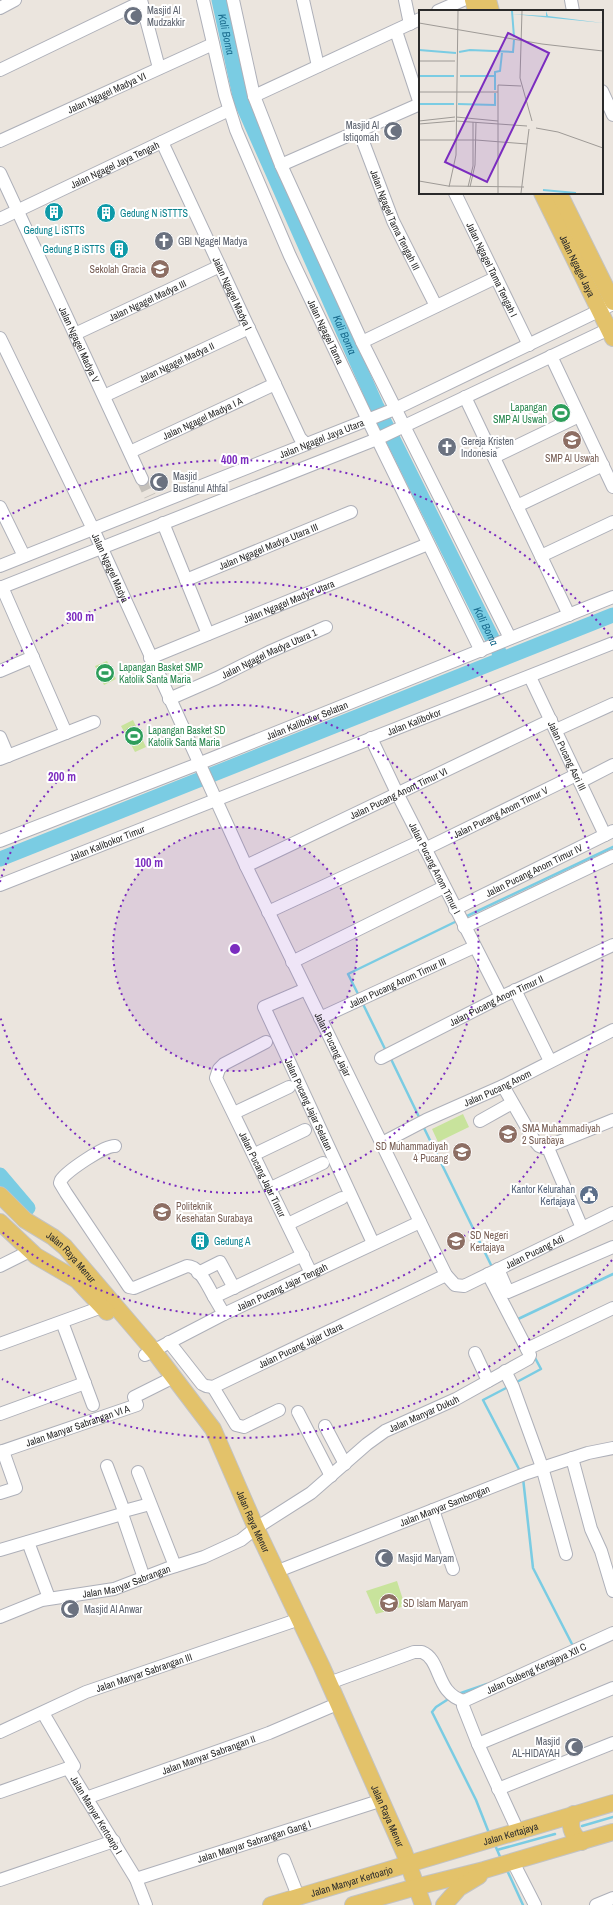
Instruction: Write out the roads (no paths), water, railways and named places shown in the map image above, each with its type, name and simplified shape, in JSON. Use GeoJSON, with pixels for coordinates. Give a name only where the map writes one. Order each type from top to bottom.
{"type":"FeatureCollection","features":[{"type":"Feature","properties":{"kind":"main road"},"geometry":{"type":"LineString","coordinates":[[473,0],[476,10]]}},
{"type":"Feature","properties":{"kind":"main road"},"geometry":{"type":"LineString","coordinates":[[488,0],[491,10]]}},
{"type":"Feature","properties":{"kind":"main road","name":"Jalan Ngagel Jaya"},"geometry":{"type":"LineString","coordinates":[[543,194],[609,306]]}},
{"type":"Feature","properties":{"kind":"main road","name":"Jalan Ngagel Jaya"},"geometry":{"type":"LineString","coordinates":[[559,194],[609,306],[612,331]]}},
{"type":"Feature","properties":{"kind":"main road","name":"Jalan Raya Menur"},"geometry":{"type":"LineString","coordinates":[[0,1195],[21,1216],[62,1244],[212,1429],[291,1622],[318,1669],[329,1684],[398,1839],[403,1865]]}},
{"type":"Feature","properties":{"kind":"main road","name":"Jalan Raya Menur"},"geometry":{"type":"LineString","coordinates":[[0,1222],[30,1252],[78,1280],[102,1307],[150,1353],[166,1381],[204,1433],[253,1531],[278,1571],[318,1669],[330,1707],[373,1803],[403,1865],[411,1888],[412,1905]]}},
{"type":"Feature","properties":{"kind":"main road"},"geometry":{"type":"LineString","coordinates":[[30,1252],[39,1242],[42,1231]]}},
{"type":"Feature","properties":{"kind":"main road"},"geometry":{"type":"LineString","coordinates":[[51,1264],[51,1252],[62,1244]]}},
{"type":"Feature","properties":{"kind":"main road","name":"Jalan Kertajaya"},"geometry":{"type":"LineString","coordinates":[[403,1865],[613,1803]]}},
{"type":"Feature","properties":{"kind":"main road"},"geometry":{"type":"LineString","coordinates":[[574,1814],[571,1822],[571,1830],[575,1837],[582,1842]]}},
{"type":"Feature","properties":{"kind":"main road"},"geometry":{"type":"LineString","coordinates":[[353,1905],[411,1888],[489,1869],[613,1832]]}},
{"type":"Feature","properties":{"kind":"main road"},"geometry":{"type":"LineString","coordinates":[[398,1839],[406,1846],[418,1852],[449,1852]]}},
{"type":"Feature","properties":{"kind":"main road","name":"Jalan Manyar Kertoarjo"},"geometry":{"type":"LineString","coordinates":[[272,1905],[403,1865]]}},
{"type":"Feature","properties":{"kind":"main road"},"geometry":{"type":"LineString","coordinates":[[444,1905],[460,1888],[489,1869]]}},
{"type":"Feature","properties":{"kind":"main road","name":"Jalan Raya Menur"},"geometry":{"type":"LineString","coordinates":[[411,1888],[423,1905]]}},
{"type":"Feature","properties":{"kind":"street"},"geometry":{"type":"LineString","coordinates":[[0,8],[16,0]]}},
{"type":"Feature","properties":{"kind":"street","name":"Jalan Ngagel Tama"},"geometry":{"type":"LineString","coordinates":[[203,0],[229,110],[290,256],[370,419],[428,544],[483,650]]}},
{"type":"Feature","properties":{"kind":"street"},"geometry":{"type":"LineString","coordinates":[[232,0],[254,96],[281,165],[400,428],[507,639]]}},
{"type":"Feature","properties":{"kind":"street"},"geometry":{"type":"LineString","coordinates":[[303,0],[318,66]]}},
{"type":"Feature","properties":{"kind":"street"},"geometry":{"type":"LineString","coordinates":[[254,96],[415,22],[405,0]]}},
{"type":"Feature","properties":{"kind":"street"},"geometry":{"type":"LineString","coordinates":[[440,10],[463,0]]}},
{"type":"Feature","properties":{"kind":"street"},"geometry":{"type":"LineString","coordinates":[[570,0],[573,10]]}},
{"type":"Feature","properties":{"kind":"street"},"geometry":{"type":"LineString","coordinates":[[0,70],[141,1],[159,68]]}},
{"type":"Feature","properties":{"kind":"street"},"geometry":{"type":"LineString","coordinates":[[396,31],[419,101]]}},
{"type":"Feature","properties":{"kind":"street","name":"Jalan Ngagel Madya VI"},"geometry":{"type":"LineString","coordinates":[[0,141],[213,44]]}},
{"type":"Feature","properties":{"kind":"street"},"geometry":{"type":"LineString","coordinates":[[281,165],[419,104]]}},
{"type":"Feature","properties":{"kind":"street","name":"Jalan Ngagel Jaya Tengah"},"geometry":{"type":"LineString","coordinates":[[0,219],[229,110]]}},
{"type":"Feature","properties":{"kind":"street","name":"Jalan Ngagel Tama Tengah III"},"geometry":{"type":"LineString","coordinates":[[359,131],[392,217],[436,306]]}},
{"type":"Feature","properties":{"kind":"street","name":"Jalan Ngagel Madya I"},"geometry":{"type":"LineString","coordinates":[[162,142],[300,438],[306,444]]}},
{"type":"Feature","properties":{"kind":"street","name":"Jalan Ngagel Madya V"},"geometry":{"type":"LineString","coordinates":[[0,173],[142,479]]}},
{"type":"Feature","properties":{"kind":"street","name":"Jalan Ngagel Tama Tengah I"},"geometry":{"type":"LineString","coordinates":[[456,194],[495,278],[529,345]]}},
{"type":"Feature","properties":{"kind":"street","name":"Jalan Ngagel Madya III"},"geometry":{"type":"LineString","coordinates":[[75,334],[220,266]]}},
{"type":"Feature","properties":{"kind":"street"},"geometry":{"type":"LineString","coordinates":[[362,342],[495,278]]}},
{"type":"Feature","properties":{"kind":"street","name":"Jalan Ngagel Jaya Utara"},"geometry":{"type":"LineString","coordinates":[[0,566],[93,529],[152,500],[306,444],[392,410],[609,306]]}},
{"type":"Feature","properties":{"kind":"street","name":"Jalan Ngagel Madya II"},"geometry":{"type":"LineString","coordinates":[[104,396],[249,328]]}},
{"type":"Feature","properties":{"kind":"street","name":"Jalan Ngagel Jaya Utara"},"geometry":{"type":"LineString","coordinates":[[1,587],[102,549],[163,523],[379,438],[551,356],[612,331]]}},
{"type":"Feature","properties":{"kind":"street","name":"Jalan Ngagel Madya"},"geometry":{"type":"LineString","coordinates":[[0,338],[93,529],[213,796]]}},
{"type":"Feature","properties":{"kind":"street"},"geometry":{"type":"LineString","coordinates":[[551,356],[613,487]]}},
{"type":"Feature","properties":{"kind":"street","name":"Jalan Ngagel Madya I A"},"geometry":{"type":"LineString","coordinates":[[130,452],[275,384]]}},
{"type":"Feature","properties":{"kind":"street"},"geometry":{"type":"LineString","coordinates":[[465,397],[567,610]]}},
{"type":"Feature","properties":{"kind":"street"},"geometry":{"type":"LineString","coordinates":[[494,457],[579,416]]}},
{"type":"Feature","properties":{"kind":"street"},"geometry":{"type":"LineString","coordinates":[[517,506],[603,465]]}},
{"type":"Feature","properties":{"kind":"street"},"geometry":{"type":"LineString","coordinates":[[0,507],[24,556]]}},
{"type":"Feature","properties":{"kind":"street","name":"Jalan Ngagel Madya Utara III"},"geometry":{"type":"LineString","coordinates":[[186,580],[351,512]]}},
{"type":"Feature","properties":{"kind":"street"},"geometry":{"type":"LineString","coordinates":[[541,556],[613,522]]}},
{"type":"Feature","properties":{"kind":"street"},"geometry":{"type":"LineString","coordinates":[[163,523],[208,634]]}},
{"type":"Feature","properties":{"kind":"street","name":"Jalan Ngagel Madya Utara"},"geometry":{"type":"LineString","coordinates":[[150,658],[428,544]]}},
{"type":"Feature","properties":{"kind":"street"},"geometry":{"type":"LineString","coordinates":[[1,587],[66,732]]}},
{"type":"Feature","properties":{"kind":"street","name":"Jalan Kalibokor Selatan"},"geometry":{"type":"LineString","coordinates":[[0,841],[200,768],[483,650],[567,610],[613,597]]}},
{"type":"Feature","properties":{"kind":"street","name":"Jalan Ngagel Madya Utara 1"},"geometry":{"type":"LineString","coordinates":[[169,699],[217,678],[269,652],[326,628]]}},
{"type":"Feature","properties":{"kind":"street","name":"Jalan Kalibokor"},"geometry":{"type":"LineString","coordinates":[[213,796],[371,738],[530,677],[613,643]]}},
{"type":"Feature","properties":{"kind":"street"},"geometry":{"type":"LineString","coordinates":[[0,671],[33,658]]}},
{"type":"Feature","properties":{"kind":"street","name":"Jalan Pucang Asri III"},"geometry":{"type":"LineString","coordinates":[[530,677],[578,778],[609,833]]}},
{"type":"Feature","properties":{"kind":"street","name":"Jalan Pucang Anom Timur VI"},"geometry":{"type":"LineString","coordinates":[[246,866],[397,793],[553,725],[613,704]]}},
{"type":"Feature","properties":{"kind":"street"},"geometry":{"type":"LineString","coordinates":[[0,737],[4,757],[94,722]]}},
{"type":"Feature","properties":{"kind":"street","name":"Jalan Pucang Anom Timur I"},"geometry":{"type":"LineString","coordinates":[[371,738],[444,888],[501,997]]}},
{"type":"Feature","properties":{"kind":"street","name":"Jalan Pucang Anom Timur V"},"geometry":{"type":"LineString","coordinates":[[268,912],[578,778],[613,765]]}},
{"type":"Feature","properties":{"kind":"street","name":"Jalan Pucang Jajar"},"geometry":{"type":"LineString","coordinates":[[213,796],[292,962],[446,1275],[455,1285]]}},
{"type":"Feature","properties":{"kind":"street","name":"Jalan Kalibokor Timur"},"geometry":{"type":"LineString","coordinates":[[0,885],[213,796]]}},
{"type":"Feature","properties":{"kind":"street","name":"Jalan Pucang Anom Timur IV"},"geometry":{"type":"LineString","coordinates":[[460,919],[609,833]]}},
{"type":"Feature","properties":{"kind":"street"},"geometry":{"type":"LineString","coordinates":[[460,919],[613,856]]}},
{"type":"Feature","properties":{"kind":"street"},"geometry":{"type":"LineString","coordinates":[[292,962],[444,888]]}},
{"type":"Feature","properties":{"kind":"street","name":"Jalan Pucang Anom Timur II"},"geometry":{"type":"LineString","coordinates":[[385,1056],[515,990],[613,945]]}},
{"type":"Feature","properties":{"kind":"street","name":"Jalan Pucang Anom Timur III"},"geometry":{"type":"LineString","coordinates":[[320,1018],[474,947]]}},
{"type":"Feature","properties":{"kind":"street","name":"Jalan Pucang Jajar Selatan"},"geometry":{"type":"LineString","coordinates":[[306,989],[264,1007],[373,1243]]}},
{"type":"Feature","properties":{"kind":"street"},"geometry":{"type":"LineString","coordinates":[[515,990],[550,1061]]}},
{"type":"Feature","properties":{"kind":"street","name":"Jalan Pucang Anom"},"geometry":{"type":"LineString","coordinates":[[382,1143],[426,1120],[503,1086],[613,1030]]}},
{"type":"Feature","properties":{"kind":"street","name":"Jalan Pucang Jajar Timur"},"geometry":{"type":"LineString","coordinates":[[266,1042],[224,1064],[216,1075],[311,1273]]}},
{"type":"Feature","properties":{"kind":"street"},"geometry":{"type":"LineString","coordinates":[[503,1086],[538,1145],[544,1148],[548,1148],[613,1120]]}},
{"type":"Feature","properties":{"kind":"street"},"geometry":{"type":"LineString","coordinates":[[234,1113],[289,1087]]}},
{"type":"Feature","properties":{"kind":"street"},"geometry":{"type":"LineString","coordinates":[[480,1121],[512,1103]]}},
{"type":"Feature","properties":{"kind":"street"},"geometry":{"type":"LineString","coordinates":[[255,1154],[305,1130]]}},
{"type":"Feature","properties":{"kind":"street"},"geometry":{"type":"LineString","coordinates":[[115,1146],[107,1148],[63,1178],[61,1185],[129,1287],[134,1288],[187,1266],[192,1266],[224,1314]]}},
{"type":"Feature","properties":{"kind":"street"},"geometry":{"type":"LineString","coordinates":[[548,1148],[582,1228]]}},
{"type":"Feature","properties":{"kind":"street"},"geometry":{"type":"LineString","coordinates":[[271,1188],[322,1163]]}},
{"type":"Feature","properties":{"kind":"street"},"geometry":{"type":"LineString","coordinates":[[288,1224],[342,1198]]}},
{"type":"Feature","properties":{"kind":"street","name":"Jalan Pucang Adi"},"geometry":{"type":"LineString","coordinates":[[455,1285],[464,1286],[613,1213]]}},
{"type":"Feature","properties":{"kind":"street","name":"Jalan Pucang Jajar Tengah"},"geometry":{"type":"LineString","coordinates":[[150,1353],[224,1314],[420,1222]]}},
{"type":"Feature","properties":{"kind":"street"},"geometry":{"type":"LineString","coordinates":[[492,1272],[508,1292],[613,1247]]}},
{"type":"Feature","properties":{"kind":"street"},"geometry":{"type":"LineString","coordinates":[[0,1266],[30,1252]]}},
{"type":"Feature","properties":{"kind":"street"},"geometry":{"type":"LineString","coordinates":[[214,1297],[303,1256]]}},
{"type":"Feature","properties":{"kind":"street"},"geometry":{"type":"LineString","coordinates":[[198,1273],[220,1262],[234,1288]]}},
{"type":"Feature","properties":{"kind":"street"},"geometry":{"type":"LineString","coordinates":[[492,1272],[530,1348],[613,1308]]}},
{"type":"Feature","properties":{"kind":"street","name":"Jalan Pucang Jajar Utara"},"geometry":{"type":"LineString","coordinates":[[213,1387],[446,1275]]}},
{"type":"Feature","properties":{"kind":"street"},"geometry":{"type":"LineString","coordinates":[[0,1344],[102,1307]]}},
{"type":"Feature","properties":{"kind":"street"},"geometry":{"type":"LineString","coordinates":[[62,1322],[93,1405]]}},
{"type":"Feature","properties":{"kind":"street"},"geometry":{"type":"LineString","coordinates":[[169,1342],[202,1384],[213,1387],[236,1425],[239,1427],[244,1427],[279,1410]]}},
{"type":"Feature","properties":{"kind":"street","name":"Jalan Manyar Dukuh"},"geometry":{"type":"LineString","coordinates":[[253,1531],[312,1493],[385,1431],[456,1399],[488,1381],[506,1373],[529,1358],[530,1348]]}},
{"type":"Feature","properties":{"kind":"street"},"geometry":{"type":"LineString","coordinates":[[475,1353],[488,1381]]}},
{"type":"Feature","properties":{"kind":"street"},"geometry":{"type":"LineString","coordinates":[[506,1373],[513,1387],[542,1467],[566,1554]]}},
{"type":"Feature","properties":{"kind":"street","name":"Jalan Manyar Sabrangan VI A"},"geometry":{"type":"LineString","coordinates":[[2,1452],[137,1405],[134,1397],[166,1381]]}},
{"type":"Feature","properties":{"kind":"street"},"geometry":{"type":"LineString","coordinates":[[0,1414],[85,1383]]}},
{"type":"Feature","properties":{"kind":"street"},"geometry":{"type":"LineString","coordinates":[[298,1412],[331,1476]]}},
{"type":"Feature","properties":{"kind":"street"},"geometry":{"type":"LineString","coordinates":[[325,1426],[345,1464]]}},
{"type":"Feature","properties":{"kind":"street","name":"Jalan Manyar Sambongan"},"geometry":{"type":"LineString","coordinates":[[278,1571],[542,1467],[613,1448]]}},
{"type":"Feature","properties":{"kind":"street"},"geometry":{"type":"LineString","coordinates":[[0,1493],[16,1488],[2,1452]]}},
{"type":"Feature","properties":{"kind":"street"},"geometry":{"type":"LineString","coordinates":[[572,1458],[591,1529],[601,1551],[613,1590]]}},
{"type":"Feature","properties":{"kind":"street"},"geometry":{"type":"LineString","coordinates":[[107,1466],[144,1578]]}},
{"type":"Feature","properties":{"kind":"street"},"geometry":{"type":"LineString","coordinates":[[138,1472],[175,1566]]}},
{"type":"Feature","properties":{"kind":"street"},"geometry":{"type":"LineString","coordinates":[[0,1550],[150,1504]]}},
{"type":"Feature","properties":{"kind":"street"},"geometry":{"type":"LineString","coordinates":[[433,1510],[453,1569]]}},
{"type":"Feature","properties":{"kind":"street","name":"Jalan Manyar Sabrangan"},"geometry":{"type":"LineString","coordinates":[[0,1617],[33,1602],[49,1598],[109,1591],[175,1566],[204,1557],[239,1542],[253,1531]]}},
{"type":"Feature","properties":{"kind":"street"},"geometry":{"type":"LineString","coordinates":[[28,1542],[49,1598]]}},
{"type":"Feature","properties":{"kind":"street","name":"Jalan Manyar Sabrangan III"},"geometry":{"type":"LineString","coordinates":[[0,1732],[86,1692],[291,1622]]}},
{"type":"Feature","properties":{"kind":"street","name":"Jalan Gubeng Kertajaya XII C"},"geometry":{"type":"LineString","coordinates":[[464,1704],[613,1633]]}},
{"type":"Feature","properties":{"kind":"street"},"geometry":{"type":"LineString","coordinates":[[329,1684],[414,1652],[422,1652],[433,1663],[448,1693],[464,1704],[478,1744],[516,1832]]}},
{"type":"Feature","properties":{"kind":"street"},"geometry":{"type":"LineString","coordinates":[[478,1744],[613,1688]]}},
{"type":"Feature","properties":{"kind":"street","name":"Jalan Manyar Sabrangan II"},"geometry":{"type":"LineString","coordinates":[[86,1798],[269,1733],[330,1707]]}},
{"type":"Feature","properties":{"kind":"street"},"geometry":{"type":"LineString","coordinates":[[43,1713],[74,1766],[68,1768]]}},
{"type":"Feature","properties":{"kind":"street"},"geometry":{"type":"LineString","coordinates":[[498,1789],[613,1743]]}},
{"type":"Feature","properties":{"kind":"street","name":"Jalan Manyar Kertoarjo I"},"geometry":{"type":"LineString","coordinates":[[0,1792],[68,1768],[136,1879],[146,1905]]}},
{"type":"Feature","properties":{"kind":"street","name":"Jalan Manyar Sabrangan Gang I"},"geometry":{"type":"LineString","coordinates":[[136,1879],[373,1803]]}},
{"type":"Feature","properties":{"kind":"street"},"geometry":{"type":"LineString","coordinates":[[0,1880],[114,1841]]}},
{"type":"Feature","properties":{"kind":"street"},"geometry":{"type":"LineString","coordinates":[[284,1860],[298,1896]]}},
{"type":"Feature","properties":{"kind":"street"},"geometry":{"type":"LineString","coordinates":[[513,1862],[535,1905]]}},
{"type":"Feature","properties":{"kind":"street"},"geometry":{"type":"LineString","coordinates":[[596,1905],[613,1898]]}},
{"type":"Feature","properties":{"kind":"waterway","name":"Kali Boma"},"geometry":{"type":"LineString","coordinates":[[219,0],[241,101],[376,405],[502,658]]}},
{"type":"Feature","properties":{"kind":"waterway"},"geometry":{"type":"LineString","coordinates":[[0,859],[613,615]]}},
{"type":"Feature","properties":{"kind":"waterway"},"geometry":{"type":"LineString","coordinates":[[465,917],[613,847]]}},
{"type":"Feature","properties":{"kind":"waterway"},"geometry":{"type":"LineString","coordinates":[[359,996],[348,974],[459,920]]}},
{"type":"Feature","properties":{"kind":"waterway"},"geometry":{"type":"LineString","coordinates":[[362,1002],[386,1051]]}},
{"type":"Feature","properties":{"kind":"waterway"},"geometry":{"type":"LineString","coordinates":[[390,1057],[420,1119]]}},
{"type":"Feature","properties":{"kind":"waterway"},"geometry":{"type":"LineString","coordinates":[[423,1126],[493,1269]]}},
{"type":"Feature","properties":{"kind":"waterway"},"geometry":{"type":"LineString","coordinates":[[0,1175],[28,1208]]}},
{"type":"Feature","properties":{"kind":"waterway"},"geometry":{"type":"LineString","coordinates":[[516,1320],[613,1274]]}},
{"type":"Feature","properties":{"kind":"waterway"},"geometry":{"type":"LineString","coordinates":[[515,1383],[541,1369],[534,1356]]}},
{"type":"Feature","properties":{"kind":"waterway"},"geometry":{"type":"LineString","coordinates":[[508,1387],[483,1400],[520,1471]]}},
{"type":"Feature","properties":{"kind":"waterway"},"geometry":{"type":"LineString","coordinates":[[523,1478],[533,1568],[573,1646]]}},
{"type":"Feature","properties":{"kind":"waterway"},"geometry":{"type":"LineString","coordinates":[[458,1694],[487,1684]]}},
{"type":"Feature","properties":{"kind":"waterway"},"geometry":{"type":"LineString","coordinates":[[450,1698],[436,1707],[432,1712],[476,1800],[489,1833]]}},
{"type":"Feature","properties":{"kind":"waterway"},"geometry":{"type":"LineString","coordinates":[[582,1826],[613,1817]]}},
{"type":"Feature","properties":{"kind":"waterway"},"geometry":{"type":"LineString","coordinates":[[497,1850],[555,1834]]}},
{"type":"Feature","properties":{"kind":"waterway"},"geometry":{"type":"LineString","coordinates":[[495,1845],[501,1859]]}},
{"type":"Feature","properties":{"kind":"waterway"},"geometry":{"type":"LineString","coordinates":[[506,1868],[523,1905]]}},
{"type":"Feature","properties":{"kind":"tunnel"},"geometry":{"type":"LineString","coordinates":[[142,479],[150,496]]}},
{"type":"Feature","properties":{"kind":"place","name":"Masjid Al Mudzakkir"},"geometry":{"type":"Point","coordinates":[133,16]}},
{"type":"Feature","properties":{"kind":"place","name":"Masjid Al Istiqomah"},"geometry":{"type":"Point","coordinates":[393,131]}},
{"type":"Feature","properties":{"kind":"place","name":"Gedung L iSTTS"},"geometry":{"type":"Point","coordinates":[54,212]}},
{"type":"Feature","properties":{"kind":"place","name":"Gedung N iSTTTS"},"geometry":{"type":"Point","coordinates":[106,213]}},
{"type":"Feature","properties":{"kind":"place","name":"GBI Ngagel Madya"},"geometry":{"type":"Point","coordinates":[164,241]}},
{"type":"Feature","properties":{"kind":"place","name":"Gedung B iSTTS"},"geometry":{"type":"Point","coordinates":[119,249]}},
{"type":"Feature","properties":{"kind":"place","name":"Sekolah Gracia"},"geometry":{"type":"Point","coordinates":[160,269]}},
{"type":"Feature","properties":{"kind":"place","name":"Lapangan SMP Al Uswah"},"geometry":{"type":"Point","coordinates":[561,413]}},
{"type":"Feature","properties":{"kind":"place","name":"SMP Al Uswah"},"geometry":{"type":"Point","coordinates":[572,440]}},
{"type":"Feature","properties":{"kind":"place","name":"Gereja Kristen Indonesia"},"geometry":{"type":"Point","coordinates":[447,447]}},
{"type":"Feature","properties":{"kind":"place","name":"Masjid Bustanul Athfal"},"geometry":{"type":"Point","coordinates":[159,482]}},
{"type":"Feature","properties":{"kind":"place","name":"Lapangan Basket SMP Katolik Santa Maria"},"geometry":{"type":"Point","coordinates":[105,673]}},
{"type":"Feature","properties":{"kind":"place","name":"Lapangan Basket SD Katolik Santa Maria"},"geometry":{"type":"Point","coordinates":[134,736]}},
{"type":"Feature","properties":{"kind":"place","name":"SMA Muhammadiyah 2 Surabaya"},"geometry":{"type":"Point","coordinates":[508,1134]}},
{"type":"Feature","properties":{"kind":"place","name":"SD Muhammadiyah 4 Pucang"},"geometry":{"type":"Point","coordinates":[462,1152]}},
{"type":"Feature","properties":{"kind":"place","name":"Kantor Kelurahan Kertajaya"},"geometry":{"type":"Point","coordinates":[589,1195]}},
{"type":"Feature","properties":{"kind":"place","name":"Politeknik Kesehatan Surabaya"},"geometry":{"type":"Point","coordinates":[162,1212]}},
{"type":"Feature","properties":{"kind":"place","name":"Gedung A"},"geometry":{"type":"Point","coordinates":[200,1241]}},
{"type":"Feature","properties":{"kind":"place","name":"SD Negeri Kertajaya"},"geometry":{"type":"Point","coordinates":[456,1241]}},
{"type":"Feature","properties":{"kind":"place","name":"Masjid Maryam"},"geometry":{"type":"Point","coordinates":[384,1558]}},
{"type":"Feature","properties":{"kind":"place","name":"SD Islam Maryam"},"geometry":{"type":"Point","coordinates":[389,1603]}},
{"type":"Feature","properties":{"kind":"place","name":"Masjid Al Anwar"},"geometry":{"type":"Point","coordinates":[70,1609]}},
{"type":"Feature","properties":{"kind":"place","name":"Masjid AL-HIDAYAH"},"geometry":{"type":"Point","coordinates":[574,1747]}}]}
